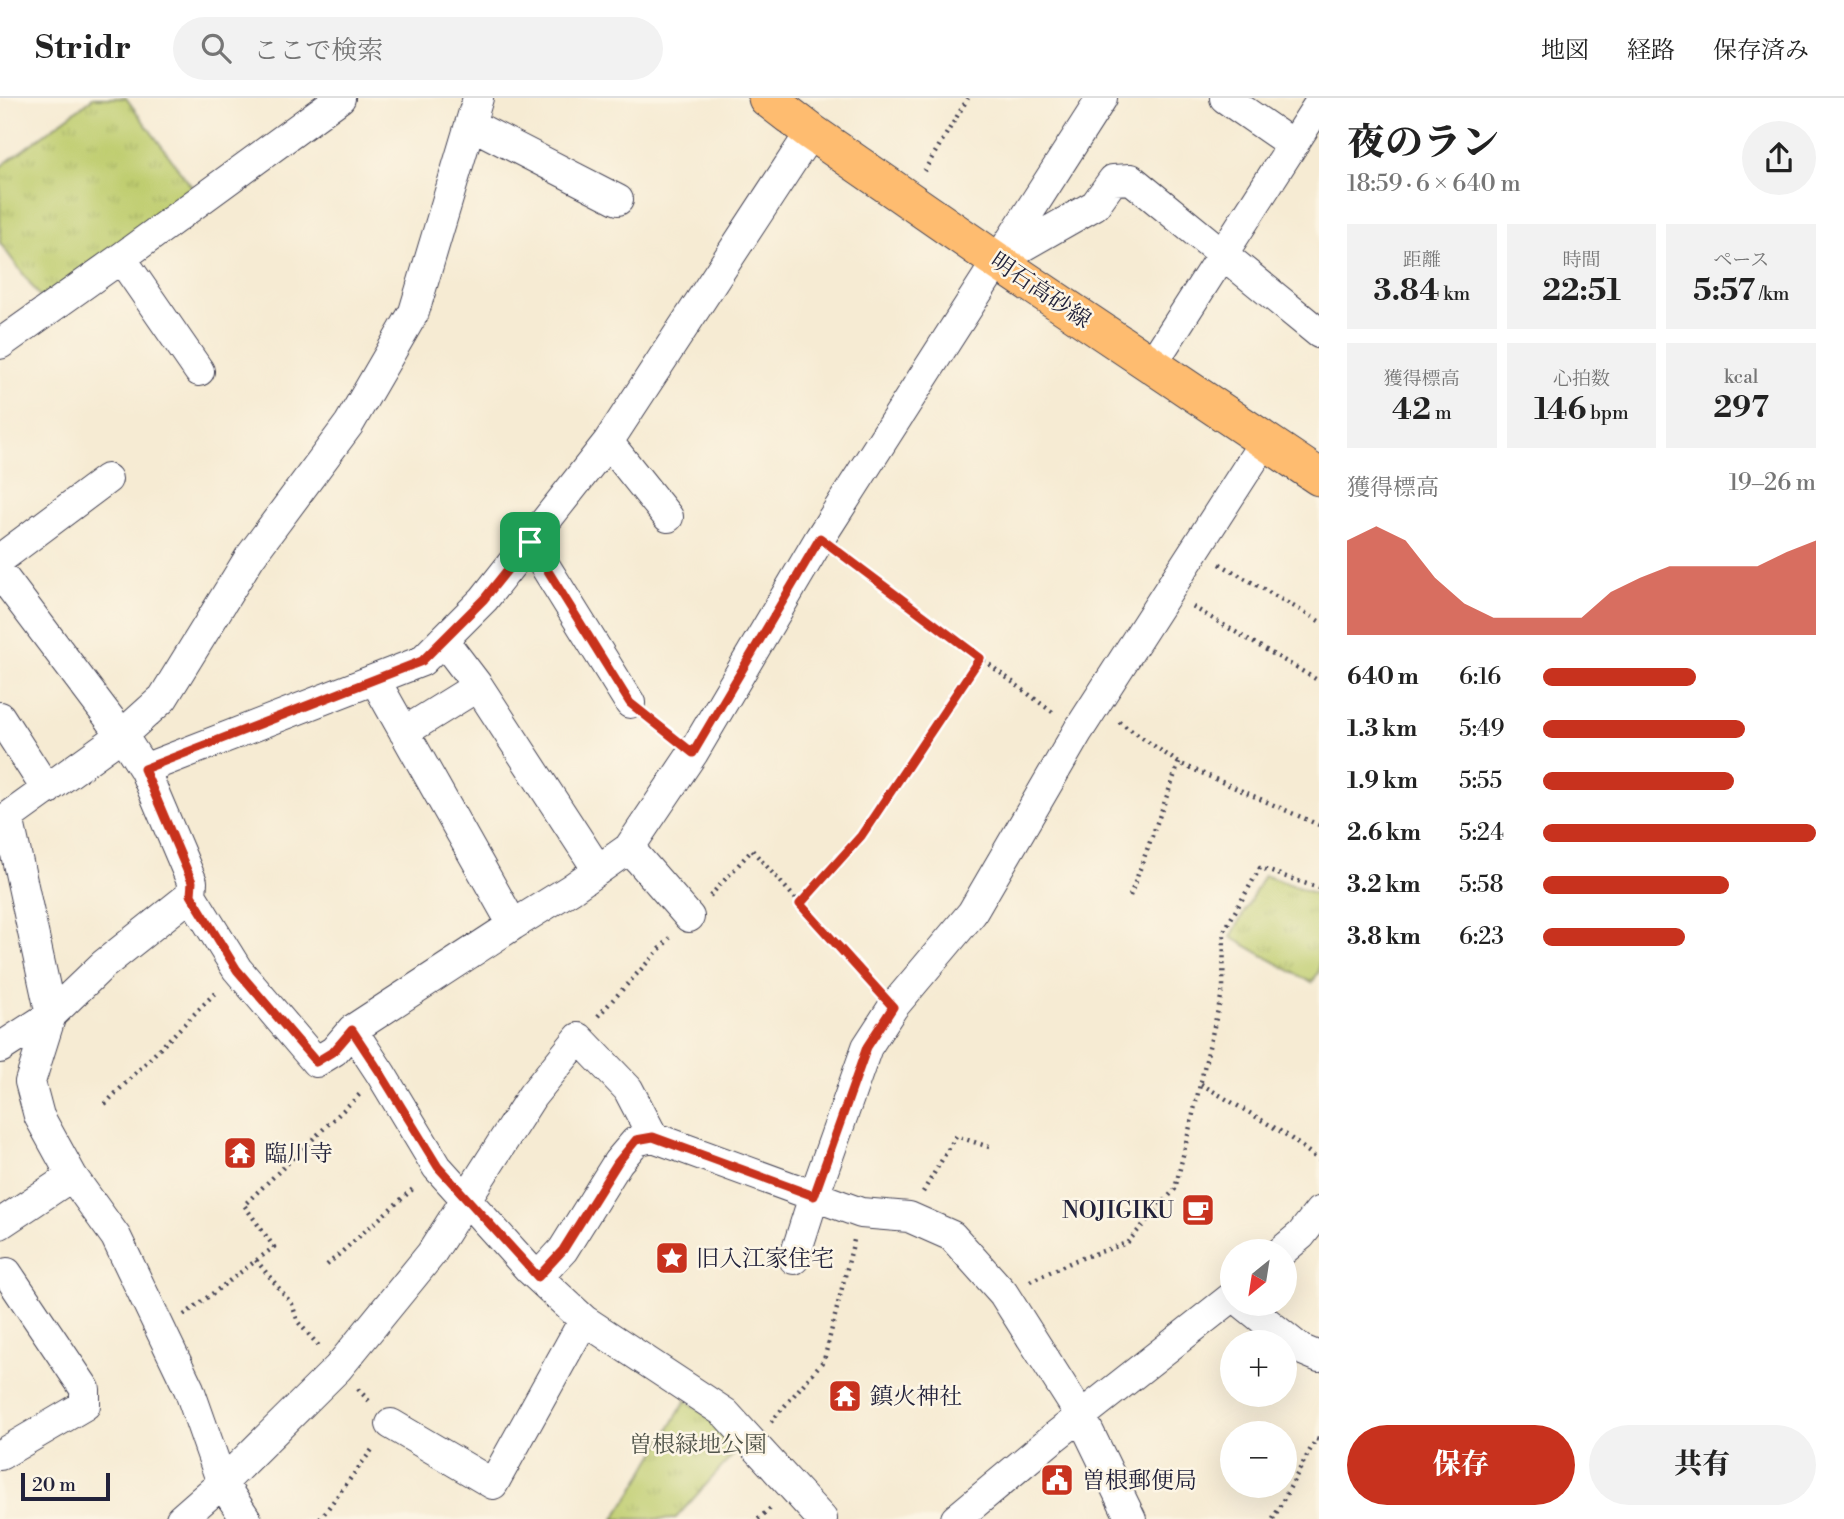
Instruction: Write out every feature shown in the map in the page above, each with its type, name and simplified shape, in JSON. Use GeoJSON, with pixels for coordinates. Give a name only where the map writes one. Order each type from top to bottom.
{"type":"FeatureCollection","features":[{"type":"Feature","properties":{"kind":"main road","name":"明石高砂線"},"geometry":{"type":"LineString","coordinates":[[767,98],[811,132],[997,261],[1319,477]]}},
{"type":"Feature","properties":{"kind":"street"},"geometry":{"type":"LineString","coordinates":[[0,344],[340,98]]}},
{"type":"Feature","properties":{"kind":"street"},"geometry":{"type":"LineString","coordinates":[[0,573],[122,734],[144,769],[192,882],[191,895],[237,970],[316,1062],[334,1051],[352,1030],[629,848],[693,753],[820,538],[1102,98]]}},
{"type":"Feature","properties":{"kind":"street"},"geometry":{"type":"LineString","coordinates":[[1224,98],[1293,145]]}},
{"type":"Feature","properties":{"kind":"street"},"geometry":{"type":"LineString","coordinates":[[246,1519],[222,1483],[189,1389],[116,1237],[72,1176],[39,1116],[30,1082],[51,1015],[4,820],[122,734],[163,698],[250,557],[349,424],[414,312],[474,111],[618,200]]}},
{"type":"Feature","properties":{"kind":"street"},"geometry":{"type":"LineString","coordinates":[[1152,364],[1293,145],[1317,114]]}},
{"type":"Feature","properties":{"kind":"street"},"geometry":{"type":"LineString","coordinates":[[144,769],[422,661],[484,599],[608,442],[811,132]]}},
{"type":"Feature","properties":{"kind":"street"},"geometry":{"type":"LineString","coordinates":[[997,261],[1095,205],[1113,180],[1130,179],[1319,334]]}},
{"type":"Feature","properties":{"kind":"street"},"geometry":{"type":"LineString","coordinates":[[121,258],[199,371]]}},
{"type":"Feature","properties":{"kind":"street"},"geometry":{"type":"LineString","coordinates":[[794,1259],[867,1047],[893,1007],[972,913],[1078,731],[1265,441]]}},
{"type":"Feature","properties":{"kind":"street"},"geometry":{"type":"LineString","coordinates":[[608,442],[668,517]]}},
{"type":"Feature","properties":{"kind":"street"},"geometry":{"type":"LineString","coordinates":[[0,559],[107,479]]}},
{"type":"Feature","properties":{"kind":"street"},"geometry":{"type":"LineString","coordinates":[[530,542],[630,703]]}},
{"type":"Feature","properties":{"kind":"street"},"geometry":{"type":"LineString","coordinates":[[443,640],[478,686],[598,870]]}},
{"type":"Feature","properties":{"kind":"street"},"geometry":{"type":"LineString","coordinates":[[375,680],[513,925]]}},
{"type":"Feature","properties":{"kind":"street"},"geometry":{"type":"LineString","coordinates":[[404,732],[478,686]]}},
{"type":"Feature","properties":{"kind":"street"},"geometry":{"type":"LineString","coordinates":[[0,717],[47,790]]}},
{"type":"Feature","properties":{"kind":"street"},"geometry":{"type":"LineString","coordinates":[[629,848],[689,918]]}},
{"type":"Feature","properties":{"kind":"street"},"geometry":{"type":"LineString","coordinates":[[0,1048],[51,1015],[103,965],[191,895]]}},
{"type":"Feature","properties":{"kind":"street"},"geometry":{"type":"LineString","coordinates":[[352,1030],[438,1167],[538,1277],[584,1320],[725,1413],[822,1519]]}},
{"type":"Feature","properties":{"kind":"street"},"geometry":{"type":"LineString","coordinates":[[181,1519],[222,1483],[338,1368],[431,1254],[532,1096],[579,1038],[628,1089],[653,1137]]}},
{"type":"Feature","properties":{"kind":"street"},"geometry":{"type":"LineString","coordinates":[[538,1277],[563,1250],[618,1162],[636,1140],[653,1137],[861,1213],[909,1217],[952,1236],[1003,1293],[1081,1416],[1131,1519]]}},
{"type":"Feature","properties":{"kind":"street"},"geometry":{"type":"LineString","coordinates":[[0,1224],[72,1176]]}},
{"type":"Feature","properties":{"kind":"street"},"geometry":{"type":"LineString","coordinates":[[1296,1239],[1319,1212]]}},
{"type":"Feature","properties":{"kind":"street"},"geometry":{"type":"LineString","coordinates":[[0,1455],[85,1405],[85,1388],[2,1271]]}},
{"type":"Feature","properties":{"kind":"street"},"geometry":{"type":"LineString","coordinates":[[956,1519],[1220,1306]]}},
{"type":"Feature","properties":{"kind":"street"},"geometry":{"type":"LineString","coordinates":[[1259,1316],[1300,1349],[1319,1357]]}},
{"type":"Feature","properties":{"kind":"street"},"geometry":{"type":"LineString","coordinates":[[391,1424],[493,1484],[584,1320]]}},
{"type":"Feature","properties":{"kind":"path"},"geometry":{"type":"LineString","coordinates":[[908,199],[968,98]]}},
{"type":"Feature","properties":{"kind":"path"},"geometry":{"type":"LineString","coordinates":[[820,538],[1078,731]]}},
{"type":"Feature","properties":{"kind":"path"},"geometry":{"type":"LineString","coordinates":[[1195,549],[1319,621]]}},
{"type":"Feature","properties":{"kind":"path"},"geometry":{"type":"LineString","coordinates":[[1168,592],[1319,681]]}},
{"type":"Feature","properties":{"kind":"path"},"geometry":{"type":"LineString","coordinates":[[800,904],[861,836],[980,658]]}},
{"type":"Feature","properties":{"kind":"path"},"geometry":{"type":"LineString","coordinates":[[630,703],[693,753]]}},
{"type":"Feature","properties":{"kind":"path"},"geometry":{"type":"LineString","coordinates":[[1095,706],[1179,763],[1319,825]]}},
{"type":"Feature","properties":{"kind":"path"},"geometry":{"type":"LineString","coordinates":[[1130,896],[1179,763]]}},
{"type":"Feature","properties":{"kind":"path"},"geometry":{"type":"LineString","coordinates":[[579,1038],[752,850],[893,1007]]}},
{"type":"Feature","properties":{"kind":"path"},"geometry":{"type":"LineString","coordinates":[[1003,1293],[1076,1260],[1127,1243],[1175,1189],[1223,989],[1224,931],[1260,868],[1319,888]]}},
{"type":"Feature","properties":{"kind":"path"},"geometry":{"type":"LineString","coordinates":[[105,1104],[237,970]]}},
{"type":"Feature","properties":{"kind":"path"},"geometry":{"type":"LineString","coordinates":[[161,1332],[274,1247],[244,1205],[381,1074]]}},
{"type":"Feature","properties":{"kind":"path"},"geometry":{"type":"LineString","coordinates":[[1201,1084],[1285,1134],[1319,1160]]}},
{"type":"Feature","properties":{"kind":"path"},"geometry":{"type":"LineString","coordinates":[[909,1217],[956,1136],[992,1148]]}},
{"type":"Feature","properties":{"kind":"path"},"geometry":{"type":"LineString","coordinates":[[327,1265],[438,1167]]}},
{"type":"Feature","properties":{"kind":"path"},"geometry":{"type":"LineString","coordinates":[[752,1443],[824,1360],[861,1213]]}},
{"type":"Feature","properties":{"kind":"path"},"geometry":{"type":"LineString","coordinates":[[1273,1519],[1316,1439],[1319,1440]]}},
{"type":"Feature","properties":{"kind":"green space"},"geometry":{"type":"Polygon","coordinates":[[[93,98],[126,98],[195,191],[44,302],[0,243],[0,167],[93,98]]]}},
{"type":"Feature","properties":{"kind":"green space"},"geometry":{"type":"Polygon","coordinates":[[[1264,875],[1319,895],[1319,971],[1312,983],[1231,937],[1264,875]]]}},
{"type":"Feature","properties":{"kind":"green space","name":"曽根緑地公園"},"geometry":{"type":"Polygon","coordinates":[[[686,1400],[743,1444],[675,1519],[614,1519],[632,1492],[686,1400]]]}},
{"type":"Feature","properties":{"kind":"place","name":"臨川寺"},"geometry":{"type":"Point","coordinates":[240,1153]}},
{"type":"Feature","properties":{"kind":"place","name":"NOJIGIKU"},"geometry":{"type":"Point","coordinates":[1198,1210]}},
{"type":"Feature","properties":{"kind":"place","name":"旧入江家住宅"},"geometry":{"type":"Point","coordinates":[672,1258]}},
{"type":"Feature","properties":{"kind":"place","name":"鎮火神社"},"geometry":{"type":"Point","coordinates":[845,1396]}},
{"type":"Feature","properties":{"kind":"place","name":"曽根郵便局"},"geometry":{"type":"Point","coordinates":[1057,1480]}},
{"type":"Feature","properties":{"kind":"route"},"geometry":{"type":"LineString","coordinates":[[820,538],[980,658],[861,836],[800,904],[893,1007],[867,1047],[814,1196],[653,1137],[636,1140],[618,1162],[563,1250],[538,1277],[438,1167],[352,1030],[334,1051],[316,1062],[237,970],[191,895],[192,882],[144,769],[422,661],[484,599],[530,542],[630,703],[693,753],[820,538]]}}]}
